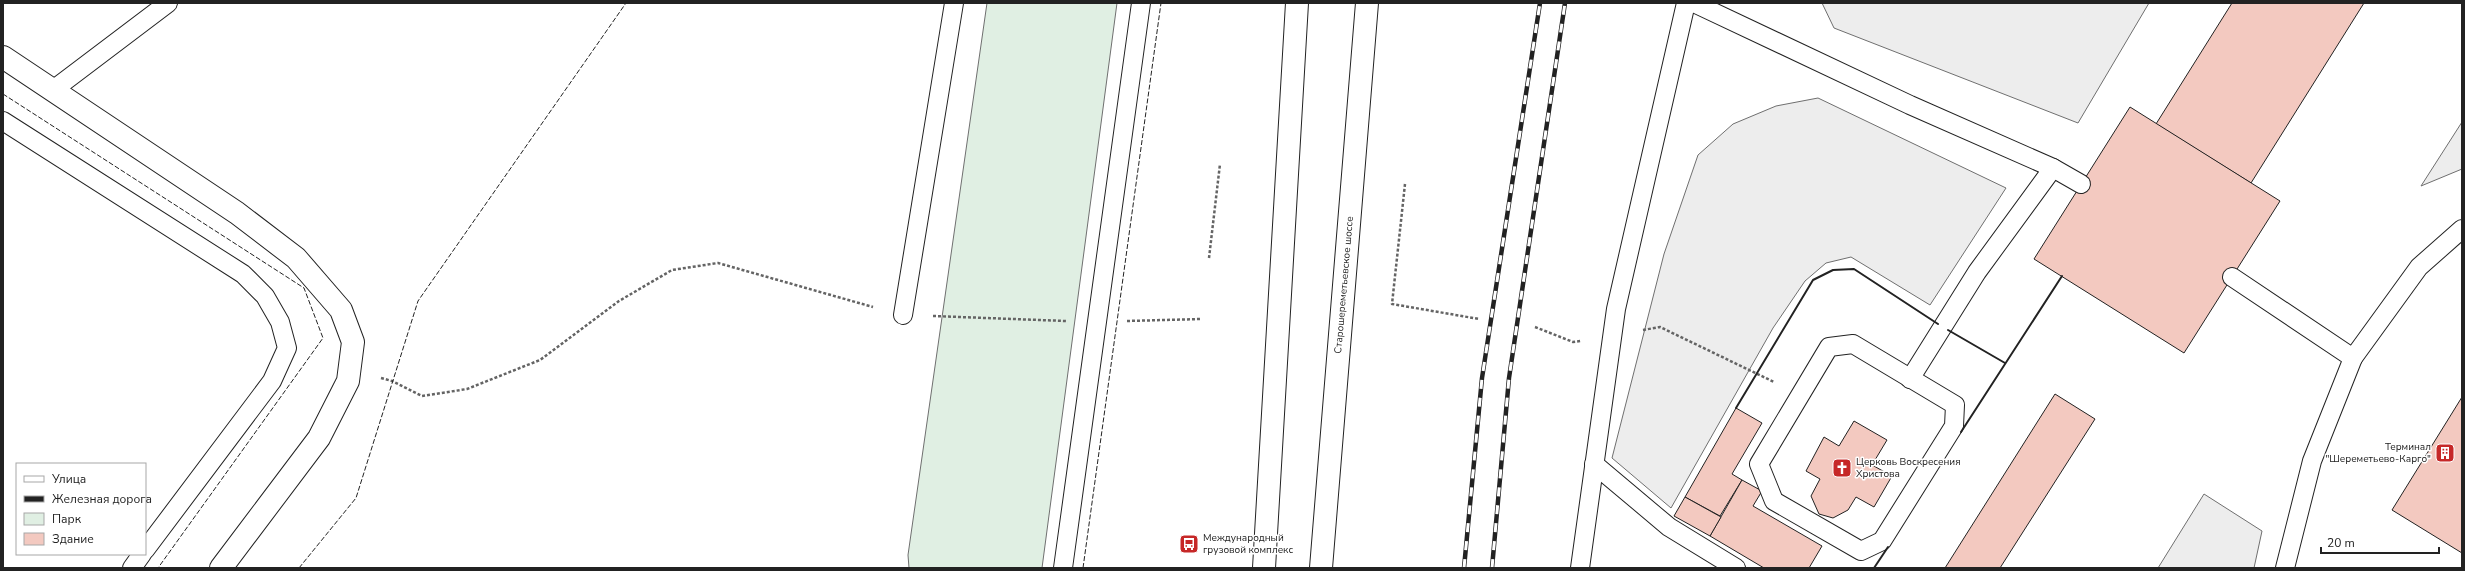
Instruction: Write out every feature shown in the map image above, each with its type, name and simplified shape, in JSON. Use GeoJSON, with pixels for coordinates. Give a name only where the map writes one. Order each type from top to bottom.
{"type":"FeatureCollection","features":[{"type":"Feature","properties":{"kind":"main road"},"geometry":{"type":"LineString","coordinates":[[1264,568],[1296,3]]}},
{"type":"Feature","properties":{"kind":"main road","name":"Старошереметьевское шоссе"},"geometry":{"type":"LineString","coordinates":[[1321,568],[1367,3]]}},
{"type":"Feature","properties":{"kind":"main road"},"geometry":{"type":"LineString","coordinates":[[3,57],[237,213],[296,258],[341,310],[353,342],[348,382],[319,438],[222,568]]}},
{"type":"Feature","properties":{"kind":"lane"},"geometry":{"type":"LineString","coordinates":[[53,90],[168,3]]}},
{"type":"Feature","properties":{"kind":"lane"},"geometry":{"type":"LineString","coordinates":[[904,315],[954,3]]}},
{"type":"Feature","properties":{"kind":"lane"},"geometry":{"type":"LineString","coordinates":[[1063,568],[1141,3]]}},
{"type":"Feature","properties":{"kind":"lane"},"geometry":{"type":"LineString","coordinates":[[1580,568],[1611,336],[1686,3]]}},
{"type":"Feature","properties":{"kind":"lane"},"geometry":{"type":"LineString","coordinates":[[1694,3],[1910,105],[2053,168],[2081,184]]}},
{"type":"Feature","properties":{"kind":"lane"},"geometry":{"type":"LineString","coordinates":[[3,121],[243,274],[265,296],[280,322],[287,348],[272,381],[146,549]]}},
{"type":"Feature","properties":{"kind":"lane"},"geometry":{"type":"LineString","coordinates":[[1910,379],[1977,272],[2053,168]]}},
{"type":"Feature","properties":{"kind":"lane"},"geometry":{"type":"LineString","coordinates":[[2285,568],[2312,461],[2353,358],[2419,267],[2462,229]]}},
{"type":"Feature","properties":{"kind":"lane"},"geometry":{"type":"LineString","coordinates":[[2232,277],[2353,358]]}},
{"type":"Feature","properties":{"kind":"lane"},"geometry":{"type":"LineString","coordinates":[[1853,344],[1910,379],[1955,406],[1954,426],[1882,541],[1861,551],[1774,501],[1759,464],[1829,347],[1853,344]]}},
{"type":"Feature","properties":{"kind":"lane"},"geometry":{"type":"LineString","coordinates":[[1594,464],[1669,528],[1736,568]]}},
{"type":"Feature","properties":{"kind":"lane"},"geometry":{"type":"LineString","coordinates":[[132,568],[141,555]]}},
{"type":"Feature","properties":{"kind":"path"},"geometry":{"type":"LineString","coordinates":[[1209,258],[1220,164]]}},
{"type":"Feature","properties":{"kind":"path"},"geometry":{"type":"LineString","coordinates":[[1406,184],[1392,304],[1479,318]]}},
{"type":"Feature","properties":{"kind":"path"},"geometry":{"type":"LineString","coordinates":[[349,370],[392,381],[422,396],[467,389],[540,360],[619,301],[672,270],[718,263],[904,315],[1096,322],[1201,319]]}},
{"type":"Feature","properties":{"kind":"path"},"geometry":{"type":"LineString","coordinates":[[1534,327],[1573,342],[1660,328],[1758,372],[1799,397]]}},
{"type":"Feature","properties":{"kind":"green space"},"geometry":{"type":"Polygon","coordinates":[[[987,3],[1117,3],[1042,568],[909,568],[908,555],[987,3]]]}},
{"type":"Feature","properties":{"kind":"shaded area"},"geometry":{"type":"Polygon","coordinates":[[[1822,3],[2149,3],[2078,123],[1834,28],[1822,3]]]}},
{"type":"Feature","properties":{"kind":"shaded area"},"geometry":{"type":"Polygon","coordinates":[[[1818,98],[2006,188],[1930,305],[1851,257],[1826,263],[1805,281],[1773,328],[1671,508],[1612,458],[1664,254],[1698,155],[1733,124],[1776,106],[1818,98]]]}},
{"type":"Feature","properties":{"kind":"shaded area"},"geometry":{"type":"Polygon","coordinates":[[[2462,122],[2462,169],[2421,186],[2462,122]]]}},
{"type":"Feature","properties":{"kind":"shaded area"},"geometry":{"type":"Polygon","coordinates":[[[2204,494],[2262,531],[2254,568],[2158,568],[2204,494]]]}},
{"type":"Feature","properties":{"kind":"building"},"geometry":{"type":"Polygon","coordinates":[[[2232,3],[2364,3],[2251,183],[2156,124],[2232,3]]]}},
{"type":"Feature","properties":{"kind":"building"},"geometry":{"type":"Polygon","coordinates":[[[2130,107],[2280,201],[2184,353],[2034,259],[2130,107]]]}},
{"type":"Feature","properties":{"kind":"building"},"geometry":{"type":"Polygon","coordinates":[[[2055,394],[2095,419],[2000,568],[1945,568],[2055,394]]]}},
{"type":"Feature","properties":{"kind":"building","name":"Терминал \"Шереметьево-Карго\""},"geometry":{"type":"Polygon","coordinates":[[[2462,397],[2462,553],[2392,510],[2462,397]]]}},
{"type":"Feature","properties":{"kind":"building"},"geometry":{"type":"Polygon","coordinates":[[[1736,408],[1762,423],[1732,474],[1742,480],[1720,516],[1685,497],[1736,408]]]}},
{"type":"Feature","properties":{"kind":"building","name":"Церковь Воскресения Христова"},"geometry":{"type":"Polygon","coordinates":[[[1854,421],[1887,440],[1872,465],[1892,476],[1874,507],[1856,497],[1848,510],[1833,518],[1819,514],[1811,496],[1820,479],[1806,471],[1824,437],[1839,446],[1854,421]]]}},
{"type":"Feature","properties":{"kind":"building"},"geometry":{"type":"Polygon","coordinates":[[[1742,480],[1762,491],[1753,506],[1822,546],[1809,568],[1764,568],[1710,536],[1742,480]]]}},
{"type":"Feature","properties":{"kind":"building"},"geometry":{"type":"Polygon","coordinates":[[[1685,497],[1721,517],[1710,536],[1674,516],[1685,497]]]}},
{"type":"Feature","properties":{"kind":"railway"},"geometry":{"type":"LineString","coordinates":[[1464,568],[1482,378],[1540,3]]}},
{"type":"Feature","properties":{"kind":"railway"},"geometry":{"type":"LineString","coordinates":[[1492,568],[1509,378],[1565,3]]}},
{"type":"Feature","properties":{"kind":"fence"},"geometry":{"type":"LineString","coordinates":[[299,568],[356,498],[418,301],[626,3]]}},
{"type":"Feature","properties":{"kind":"fence"},"geometry":{"type":"LineString","coordinates":[[1083,568],[1161,3]]}},
{"type":"Feature","properties":{"kind":"fence"},"geometry":{"type":"LineString","coordinates":[[3,94],[304,288],[323,338],[158,568]]}},
{"type":"Feature","properties":{"kind":"wall"},"geometry":{"type":"LineString","coordinates":[[1736,408],[1813,280],[1833,270],[1854,269],[1938,324]]}},
{"type":"Feature","properties":{"kind":"wall"},"geometry":{"type":"LineString","coordinates":[[1961,432],[2062,276]]}},
{"type":"Feature","properties":{"kind":"wall"},"geometry":{"type":"LineString","coordinates":[[1948,330],[2005,363]]}},
{"type":"Feature","properties":{"kind":"wall"},"geometry":{"type":"LineString","coordinates":[[1874,568],[1888,547]]}},
{"type":"Feature","properties":{"kind":"place","name":"Терминал \"Шереметьево-Карго\""},"geometry":{"type":"Point","coordinates":[2445,453]}},
{"type":"Feature","properties":{"kind":"place","name":"Церковь Воскресения Христова"},"geometry":{"type":"Point","coordinates":[1842,468]}},
{"type":"Feature","properties":{"kind":"place","name":"Международный грузовой комплекс"},"geometry":{"type":"Point","coordinates":[1189,544]}}]}
